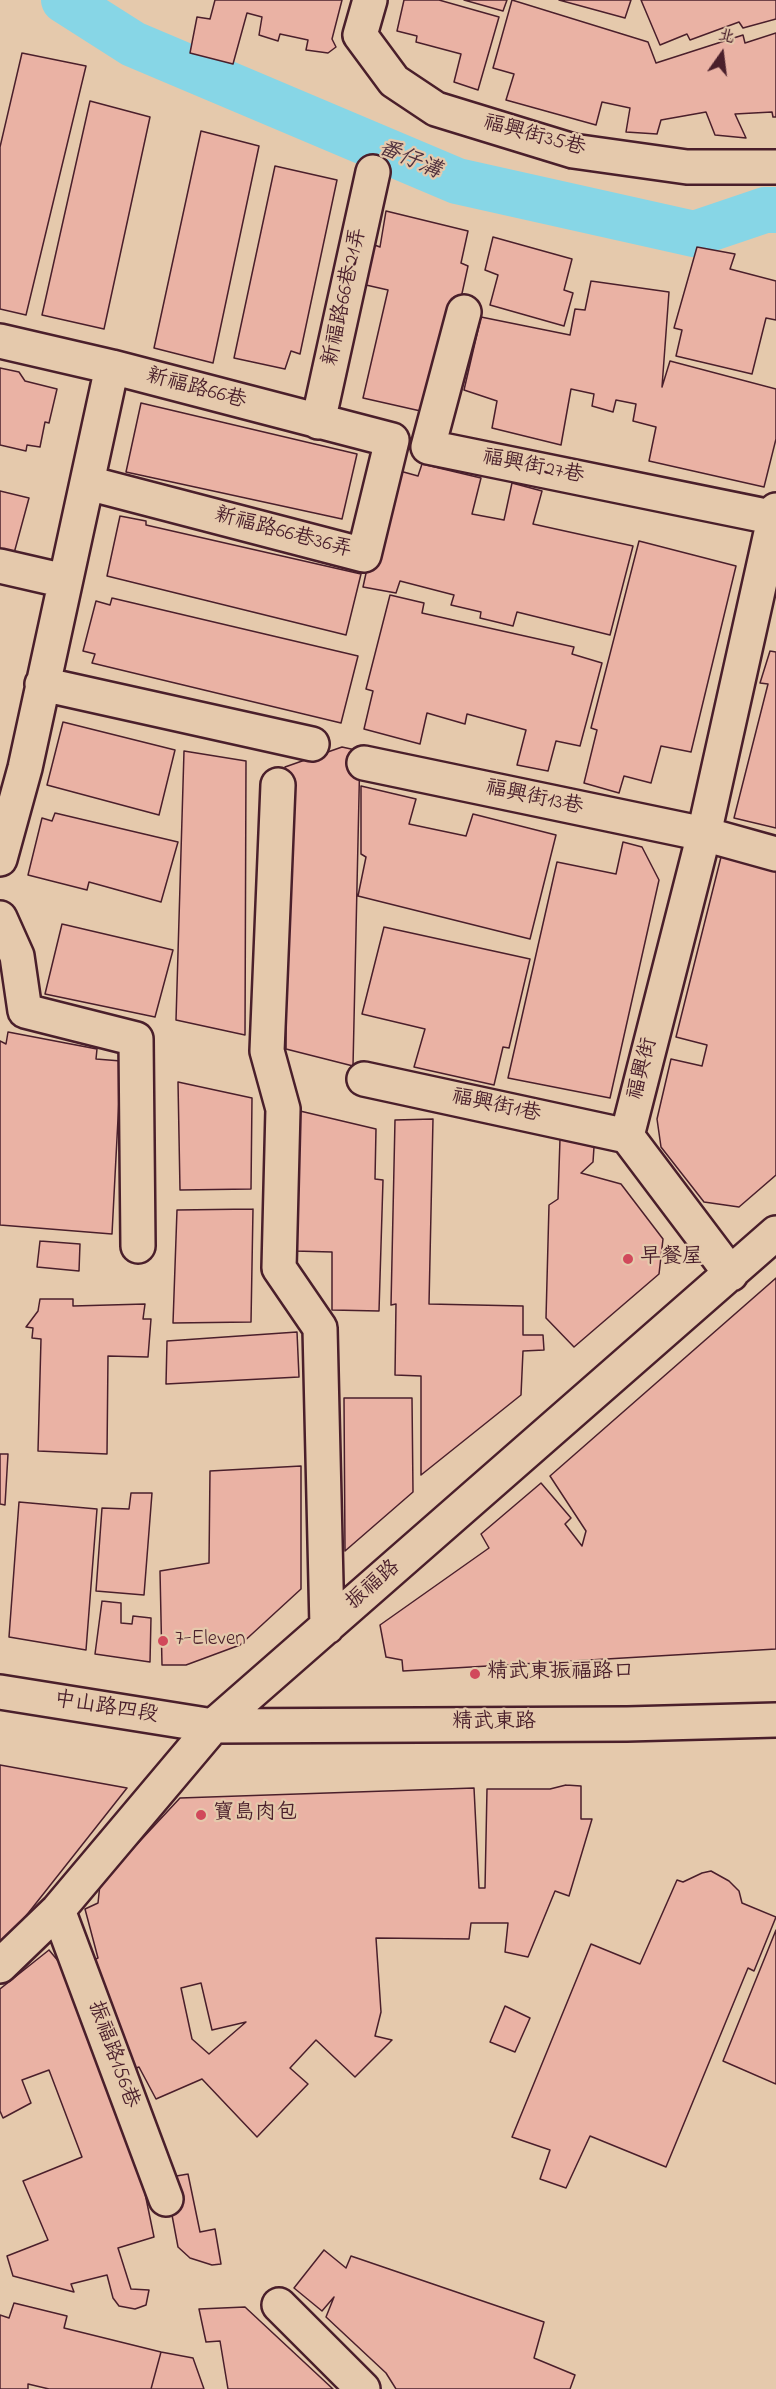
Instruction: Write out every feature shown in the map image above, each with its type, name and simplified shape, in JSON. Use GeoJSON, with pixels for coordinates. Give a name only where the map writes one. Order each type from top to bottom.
{"type":"FeatureCollection","features":[{"type":"Feature","properties":{"kind":"street","name":"福興街35巷"},"geometry":{"type":"LineString","coordinates":[[370,0],[360,35],[394,81],[436,109],[573,151],[687,167],[776,167]]}},
{"type":"Feature","properties":{"kind":"street","name":"新福路66巷21弄"},"geometry":{"type":"LineString","coordinates":[[318,422],[373,172]]}},
{"type":"Feature","properties":{"kind":"street","name":"福興街27巷"},"geometry":{"type":"LineString","coordinates":[[464,312],[428,447],[775,515]]}},
{"type":"Feature","properties":{"kind":"street","name":"新福路66巷"},"geometry":{"type":"LineString","coordinates":[[0,341],[112,367],[392,440]]}},
{"type":"Feature","properties":{"kind":"street"},"geometry":{"type":"LineString","coordinates":[[0,859],[13,766],[42,684],[112,367]]}},
{"type":"Feature","properties":{"kind":"street","name":"新福路66巷36弄"},"geometry":{"type":"LineString","coordinates":[[88,483],[364,555],[392,440]]}},
{"type":"Feature","properties":{"kind":"street","name":"福興街"},"geometry":{"type":"LineString","coordinates":[[627,1136],[704,834],[775,515]]}},
{"type":"Feature","properties":{"kind":"street"},"geometry":{"type":"LineString","coordinates":[[0,566],[65,581]]}},
{"type":"Feature","properties":{"kind":"street"},"geometry":{"type":"LineString","coordinates":[[42,684],[312,744]]}},
{"type":"Feature","properties":{"kind":"street","name":"福興街13巷"},"geometry":{"type":"LineString","coordinates":[[364,763],[704,834]]}},
{"type":"Feature","properties":{"kind":"street"},"geometry":{"type":"LineString","coordinates":[[278,785],[267,1051],[283,1109],[279,1268],[320,1328],[327,1627]]}},
{"type":"Feature","properties":{"kind":"street"},"geometry":{"type":"LineString","coordinates":[[704,834],[776,854]]}},
{"type":"Feature","properties":{"kind":"street"},"geometry":{"type":"LineString","coordinates":[[0,918],[17,956],[25,1011],[136,1039],[138,1246]]}},
{"type":"Feature","properties":{"kind":"street","name":"福興街1巷"},"geometry":{"type":"LineString","coordinates":[[364,1078],[627,1136]]}},
{"type":"Feature","properties":{"kind":"street"},"geometry":{"type":"LineString","coordinates":[[627,1136],[731,1274]]}},
{"type":"Feature","properties":{"kind":"street","name":"振福路"},"geometry":{"type":"LineString","coordinates":[[0,1966],[58,1910],[213,1726],[776,1233]]}},
{"type":"Feature","properties":{"kind":"street","name":"中山路四段"},"geometry":{"type":"LineString","coordinates":[[0,1692],[213,1726]]}},
{"type":"Feature","properties":{"kind":"street","name":"精武東路"},"geometry":{"type":"LineString","coordinates":[[213,1726],[615,1724],[776,1720]]}},
{"type":"Feature","properties":{"kind":"street","name":"振福路156巷"},"geometry":{"type":"LineString","coordinates":[[58,1910],[166,2199]]}},
{"type":"Feature","properties":{"kind":"street"},"geometry":{"type":"LineString","coordinates":[[279,2305],[363,2389]]}},
{"type":"Feature","properties":{"kind":"building"},"geometry":{"type":"Polygon","coordinates":[[[215,0],[342,0],[332,39],[336,47],[328,53],[306,50],[308,40],[280,34],[278,41],[259,35],[262,17],[247,13],[233,64],[190,53],[197,17],[210,19],[215,0]]]}},
{"type":"Feature","properties":{"kind":"building"},"geometry":{"type":"Polygon","coordinates":[[[404,0],[439,0],[499,17],[478,90],[454,82],[461,54],[416,42],[417,36],[397,31],[404,0]]]}},
{"type":"Feature","properties":{"kind":"building"},"geometry":{"type":"Polygon","coordinates":[[[464,0],[507,0],[503,11],[464,0]]]}},
{"type":"Feature","properties":{"kind":"building"},"geometry":{"type":"Polygon","coordinates":[[[512,0],[648,42],[656,63],[743,35],[745,43],[776,33],[776,117],[773,117],[772,112],[735,114],[746,138],[715,135],[706,112],[661,120],[657,134],[626,132],[630,108],[602,102],[596,125],[506,100],[514,74],[493,68],[512,0]]]}},
{"type":"Feature","properties":{"kind":"building"},"geometry":{"type":"Polygon","coordinates":[[[559,0],[631,0],[625,18],[559,0]]]}},
{"type":"Feature","properties":{"kind":"building"},"geometry":{"type":"Polygon","coordinates":[[[641,0],[776,0],[776,19],[743,28],[739,22],[690,40],[687,34],[660,45],[641,0]]]}},
{"type":"Feature","properties":{"kind":"building"},"geometry":{"type":"Polygon","coordinates":[[[22,53],[86,66],[26,315],[0,309],[0,147],[22,53]]]}},
{"type":"Feature","properties":{"kind":"building"},"geometry":{"type":"Polygon","coordinates":[[[90,101],[150,117],[104,329],[42,315],[90,101]]]}},
{"type":"Feature","properties":{"kind":"building"},"geometry":{"type":"Polygon","coordinates":[[[201,131],[259,146],[213,363],[154,348],[201,131]]]}},
{"type":"Feature","properties":{"kind":"building"},"geometry":{"type":"Polygon","coordinates":[[[275,166],[337,180],[300,354],[291,351],[285,369],[234,358],[275,166]]]}},
{"type":"Feature","properties":{"kind":"building"},"geometry":{"type":"Polygon","coordinates":[[[386,211],[468,231],[461,263],[468,266],[461,298],[454,297],[425,412],[363,398],[388,290],[366,285],[369,243],[380,247],[386,211]]]}},
{"type":"Feature","properties":{"kind":"building"},"geometry":{"type":"Polygon","coordinates":[[[493,237],[572,259],[564,290],[573,293],[564,326],[490,305],[498,275],[485,270],[493,237]]]}},
{"type":"Feature","properties":{"kind":"building"},"geometry":{"type":"Polygon","coordinates":[[[697,247],[735,254],[730,269],[776,281],[776,320],[766,318],[752,374],[676,356],[682,330],[674,328],[697,247]]]}},
{"type":"Feature","properties":{"kind":"building"},"geometry":{"type":"Polygon","coordinates":[[[591,281],[669,292],[662,387],[670,361],[776,389],[776,439],[764,487],[649,461],[656,427],[633,421],[636,404],[616,400],[613,412],[592,406],[594,394],[571,389],[561,445],[492,428],[497,401],[464,390],[481,317],[570,335],[575,309],[585,310],[591,281]]]}},
{"type":"Feature","properties":{"kind":"building"},"geometry":{"type":"Polygon","coordinates":[[[0,368],[19,372],[25,381],[57,389],[49,423],[45,422],[40,447],[27,445],[26,451],[0,445],[0,368]]]}},
{"type":"Feature","properties":{"kind":"building"},"geometry":{"type":"Polygon","coordinates":[[[141,403],[357,454],[342,519],[126,472],[141,403]]]}},
{"type":"Feature","properties":{"kind":"building"},"geometry":{"type":"Polygon","coordinates":[[[422,464],[481,478],[472,514],[504,520],[512,483],[542,491],[533,524],[633,546],[610,635],[517,612],[513,626],[480,618],[481,612],[451,605],[454,595],[400,581],[396,593],[363,587],[389,468],[418,476],[422,464]]]}},
{"type":"Feature","properties":{"kind":"building"},"geometry":{"type":"Polygon","coordinates":[[[0,491],[29,498],[13,557],[0,554],[0,491]]]}},
{"type":"Feature","properties":{"kind":"building"},"geometry":{"type":"Polygon","coordinates":[[[120,516],[146,521],[146,525],[361,574],[346,635],[107,576],[120,516]]]}},
{"type":"Feature","properties":{"kind":"building"},"geometry":{"type":"Polygon","coordinates":[[[639,541],[736,566],[691,752],[661,746],[651,783],[624,776],[619,793],[584,783],[597,730],[591,728],[639,541]]]}},
{"type":"Feature","properties":{"kind":"building"},"geometry":{"type":"Polygon","coordinates":[[[390,595],[424,603],[422,613],[574,647],[572,654],[602,663],[580,746],[556,741],[548,771],[517,765],[526,730],[467,714],[465,724],[427,713],[420,744],[364,729],[373,691],[366,689],[390,595]]]}},
{"type":"Feature","properties":{"kind":"building"},"geometry":{"type":"Polygon","coordinates":[[[112,598],[358,656],[341,723],[92,663],[95,654],[83,651],[96,601],[110,605],[112,598]]]}},
{"type":"Feature","properties":{"kind":"building"},"geometry":{"type":"Polygon","coordinates":[[[770,651],[776,652],[776,828],[734,818],[768,684],[760,683],[770,651]]]}},
{"type":"Feature","properties":{"kind":"building"},"geometry":{"type":"Polygon","coordinates":[[[63,722],[175,750],[159,815],[47,785],[63,722]]]}},
{"type":"Feature","properties":{"kind":"building"},"geometry":{"type":"Polygon","coordinates":[[[342,747],[360,751],[353,1066],[286,1049],[285,767],[342,747]]]}},
{"type":"Feature","properties":{"kind":"building"},"geometry":{"type":"Polygon","coordinates":[[[184,751],[246,761],[245,1035],[176,1020],[184,751]]]}},
{"type":"Feature","properties":{"kind":"building"},"geometry":{"type":"Polygon","coordinates":[[[361,786],[416,799],[409,824],[466,836],[473,814],[556,835],[530,939],[358,896],[366,857],[361,854],[361,786]]]}},
{"type":"Feature","properties":{"kind":"building"},"geometry":{"type":"Polygon","coordinates":[[[55,813],[178,842],[161,902],[89,882],[87,890],[28,875],[42,818],[52,821],[55,813]]]}},
{"type":"Feature","properties":{"kind":"building"},"geometry":{"type":"Polygon","coordinates":[[[623,842],[642,847],[659,880],[610,1098],[508,1078],[557,862],[616,874],[623,842]]]}},
{"type":"Feature","properties":{"kind":"building"},"geometry":{"type":"Polygon","coordinates":[[[722,853],[776,866],[776,1175],[739,1207],[704,1202],[661,1147],[657,1119],[671,1059],[702,1066],[707,1045],[676,1037],[722,853]]]}},
{"type":"Feature","properties":{"kind":"building"},"geometry":{"type":"Polygon","coordinates":[[[62,924],[173,950],[155,1017],[45,994],[62,924]]]}},
{"type":"Feature","properties":{"kind":"building"},"geometry":{"type":"Polygon","coordinates":[[[384,927],[530,959],[509,1048],[503,1047],[494,1085],[414,1067],[425,1029],[362,1014],[384,927]]]}},
{"type":"Feature","properties":{"kind":"building"},"geometry":{"type":"Polygon","coordinates":[[[8,1032],[97,1049],[96,1059],[121,1061],[112,1234],[0,1225],[0,1041],[6,1044],[8,1032]]]}},
{"type":"Feature","properties":{"kind":"building"},"geometry":{"type":"Polygon","coordinates":[[[178,1082],[252,1098],[251,1189],[180,1190],[178,1082]]]}},
{"type":"Feature","properties":{"kind":"building"},"geometry":{"type":"Polygon","coordinates":[[[300,1111],[376,1129],[375,1179],[383,1180],[379,1311],[332,1310],[332,1252],[294,1251],[300,1111]]]}},
{"type":"Feature","properties":{"kind":"building"},"geometry":{"type":"Polygon","coordinates":[[[433,1119],[429,1304],[523,1306],[523,1335],[543,1335],[544,1350],[523,1351],[521,1395],[421,1475],[421,1376],[395,1375],[396,1304],[391,1305],[395,1120],[433,1119]]]}},
{"type":"Feature","properties":{"kind":"building"},"geometry":{"type":"Polygon","coordinates":[[[560,1139],[594,1147],[593,1162],[581,1173],[621,1184],[663,1239],[659,1274],[574,1347],[546,1318],[549,1205],[558,1199],[560,1139]]]}},
{"type":"Feature","properties":{"kind":"building"},"geometry":{"type":"Polygon","coordinates":[[[253,1209],[251,1322],[173,1323],[177,1210],[253,1209]]]}},
{"type":"Feature","properties":{"kind":"building"},"geometry":{"type":"Polygon","coordinates":[[[40,1241],[80,1244],[79,1271],[37,1267],[40,1241]]]}},
{"type":"Feature","properties":{"kind":"building"},"geometry":{"type":"Polygon","coordinates":[[[776,1278],[776,1649],[403,1671],[402,1660],[386,1657],[380,1625],[489,1548],[481,1534],[541,1483],[571,1518],[565,1524],[582,1546],[586,1531],[550,1476],[776,1278]]]}},
{"type":"Feature","properties":{"kind":"building"},"geometry":{"type":"Polygon","coordinates":[[[40,1299],[73,1299],[73,1306],[145,1304],[143,1319],[151,1319],[148,1357],[108,1356],[107,1454],[38,1451],[41,1339],[32,1338],[33,1328],[26,1327],[38,1311],[40,1299]]]}},
{"type":"Feature","properties":{"kind":"building"},"geometry":{"type":"Polygon","coordinates":[[[297,1332],[299,1377],[166,1384],[167,1341],[297,1332]]]}},
{"type":"Feature","properties":{"kind":"building"},"geometry":{"type":"Polygon","coordinates":[[[344,1398],[412,1398],[413,1492],[345,1551],[344,1398]]]}},
{"type":"Feature","properties":{"kind":"building"},"geometry":{"type":"Polygon","coordinates":[[[0,1454],[8,1454],[5,1505],[0,1504],[0,1454]]]}},
{"type":"Feature","properties":{"kind":"building"},"geometry":{"type":"Polygon","coordinates":[[[301,1466],[301,1589],[240,1645],[186,1665],[162,1665],[160,1571],[209,1563],[210,1471],[301,1466]]]}},
{"type":"Feature","properties":{"kind":"building"},"geometry":{"type":"Polygon","coordinates":[[[131,1493],[152,1493],[144,1595],[96,1591],[102,1508],[129,1509],[131,1493]]]}},
{"type":"Feature","properties":{"kind":"building"},"geometry":{"type":"Polygon","coordinates":[[[19,1502],[97,1509],[86,1650],[9,1637],[19,1502]]]}},
{"type":"Feature","properties":{"kind":"building"},"geometry":{"type":"Polygon","coordinates":[[[102,1601],[121,1603],[121,1623],[132,1624],[133,1616],[151,1618],[150,1662],[95,1654],[102,1601]]]}},
{"type":"Feature","properties":{"kind":"building"},"geometry":{"type":"Polygon","coordinates":[[[0,1765],[127,1788],[18,1926],[0,1945],[0,1765]]]}},
{"type":"Feature","properties":{"kind":"building"},"geometry":{"type":"Polygon","coordinates":[[[566,1785],[581,1786],[581,1819],[592,1819],[569,1896],[555,1891],[528,1957],[505,1952],[508,1923],[471,1923],[469,1939],[376,1938],[381,2012],[375,2036],[392,2040],[355,2077],[316,2040],[290,2068],[308,2084],[257,2137],[202,2079],[156,2099],[139,2067],[128,2071],[91,1961],[98,1958],[85,1909],[98,1903],[100,1884],[180,1798],[474,1788],[479,1888],[485,1888],[487,1789],[550,1789],[566,1785]],[[201,1983],[181,1988],[192,2039],[209,2054],[246,2022],[212,2030],[201,1983]]]}},
{"type":"Feature","properties":{"kind":"building"},"geometry":{"type":"Polygon","coordinates":[[[711,1871],[729,1881],[739,1891],[742,1903],[776,1917],[754,1971],[748,1968],[666,2167],[590,2136],[566,2188],[540,2179],[550,2150],[512,2137],[591,1944],[640,1964],[677,1880],[683,1882],[711,1871]]]}},
{"type":"Feature","properties":{"kind":"building"},"geometry":{"type":"Polygon","coordinates":[[[776,1930],[776,2084],[723,2061],[776,1930]]]}},
{"type":"Feature","properties":{"kind":"building"},"geometry":{"type":"Polygon","coordinates":[[[49,1950],[64,1968],[134,2140],[154,2237],[118,2248],[131,2289],[149,2290],[146,2305],[135,2309],[119,2306],[113,2298],[107,2275],[71,2284],[74,2292],[13,2276],[7,2256],[48,2240],[23,2181],[82,2157],[49,2070],[22,2080],[31,2103],[3,2118],[0,2111],[0,1989],[49,1950]]]}},
{"type":"Feature","properties":{"kind":"building"},"geometry":{"type":"Polygon","coordinates":[[[505,2006],[530,2018],[515,2052],[490,2042],[505,2006]]]}},
{"type":"Feature","properties":{"kind":"building"},"geometry":{"type":"Polygon","coordinates":[[[188,2174],[200,2232],[215,2229],[221,2264],[212,2265],[190,2258],[178,2247],[165,2178],[188,2174]]]}},
{"type":"Feature","properties":{"kind":"building"},"geometry":{"type":"Polygon","coordinates":[[[324,2250],[346,2268],[351,2256],[544,2322],[534,2358],[575,2375],[570,2389],[396,2389],[386,2373],[326,2317],[334,2297],[322,2311],[294,2288],[324,2250]]]}},
{"type":"Feature","properties":{"kind":"building"},"geometry":{"type":"Polygon","coordinates":[[[14,2303],[67,2316],[64,2328],[161,2352],[151,2389],[49,2389],[28,2384],[28,2389],[0,2389],[0,2315],[9,2318],[14,2303]]]}},
{"type":"Feature","properties":{"kind":"building"},"geometry":{"type":"Polygon","coordinates":[[[245,2307],[333,2389],[228,2389],[220,2341],[206,2342],[199,2309],[245,2307]]]}},
{"type":"Feature","properties":{"kind":"building"},"geometry":{"type":"Polygon","coordinates":[[[161,2352],[193,2358],[204,2389],[151,2389],[161,2352]]]}},
{"type":"Feature","properties":{"kind":"waterway","name":"番仔溝"},"geometry":{"type":"LineString","coordinates":[[64,0],[133,44],[457,181],[694,234],[765,210],[776,210]]}},
{"type":"Feature","properties":{"kind":"place","name":"早餐屋"},"geometry":{"type":"Point","coordinates":[628,1259]}},
{"type":"Feature","properties":{"kind":"place","name":"7-Eleven"},"geometry":{"type":"Point","coordinates":[163,1641]}},
{"type":"Feature","properties":{"kind":"place","name":"精武東振福路口"},"geometry":{"type":"Point","coordinates":[475,1674]}},
{"type":"Feature","properties":{"kind":"place","name":"寶島肉包"},"geometry":{"type":"Point","coordinates":[201,1815]}}]}
